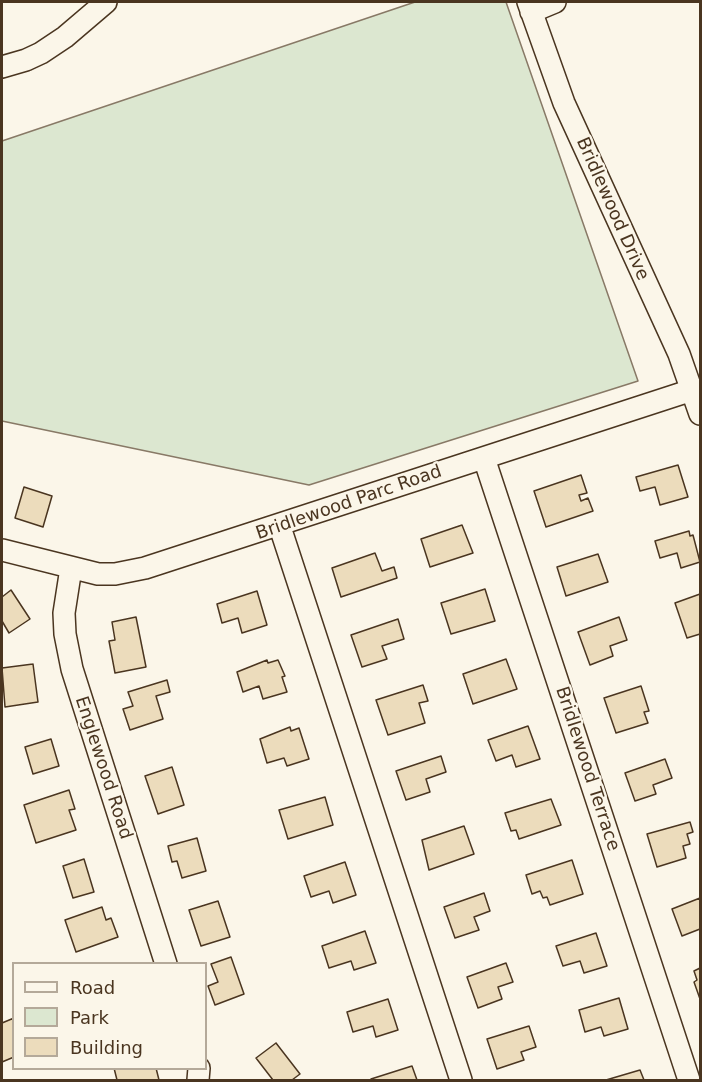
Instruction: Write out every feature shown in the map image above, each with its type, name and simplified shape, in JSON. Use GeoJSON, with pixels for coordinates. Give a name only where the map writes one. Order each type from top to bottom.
{"type":"FeatureCollection","features":[{"type":"Feature","properties":{"kind":"street"},"geometry":{"type":"LineString","coordinates":[[2,67],[41,53],[65,37],[105,2]]}},
{"type":"Feature","properties":{"kind":"street"},"geometry":{"type":"LineString","coordinates":[[529,7],[555,2]]}},
{"type":"Feature","properties":{"kind":"street","name":"Bridlewood Drive"},"geometry":{"type":"LineString","coordinates":[[529,7],[564,103],[679,354],[700,414]]}},
{"type":"Feature","properties":{"kind":"street","name":"Bridlewood Parc Road"},"geometry":{"type":"LineString","coordinates":[[2,550],[71,568],[115,574],[145,568],[280,527],[692,390]]}},
{"type":"Feature","properties":{"kind":"street","name":"Bridlewood Terrace"},"geometry":{"type":"LineString","coordinates":[[484,458],[689,1080]]}},
{"type":"Feature","properties":{"kind":"street"},"geometry":{"type":"LineString","coordinates":[[280,527],[461,1080]]}},
{"type":"Feature","properties":{"kind":"street","name":"Englewood Road"},"geometry":{"type":"LineString","coordinates":[[71,568],[64,613],[65,634],[72,669],[166,962]]}},
{"type":"Feature","properties":{"kind":"green space"},"geometry":{"type":"Polygon","coordinates":[[[415,2],[506,2],[638,381],[309,485],[2,421],[2,141],[415,2]]]}},
{"type":"Feature","properties":{"kind":"building"},"geometry":{"type":"Polygon","coordinates":[[[678,465],[688,497],[660,505],[655,487],[640,491],[636,477],[678,465]]]}},
{"type":"Feature","properties":{"kind":"building"},"geometry":{"type":"Polygon","coordinates":[[[581,475],[587,493],[579,495],[581,501],[588,498],[593,511],[546,527],[534,491],[581,475]]]}},
{"type":"Feature","properties":{"kind":"building"},"geometry":{"type":"Polygon","coordinates":[[[24,487],[52,496],[43,527],[15,518],[24,487]]]}},
{"type":"Feature","properties":{"kind":"building"},"geometry":{"type":"Polygon","coordinates":[[[462,525],[473,553],[430,567],[421,539],[462,525]]]}},
{"type":"Feature","properties":{"kind":"building"},"geometry":{"type":"Polygon","coordinates":[[[689,531],[690,536],[693,535],[700,562],[681,568],[677,553],[660,558],[655,541],[689,531]]]}},
{"type":"Feature","properties":{"kind":"building"},"geometry":{"type":"Polygon","coordinates":[[[375,553],[382,571],[394,567],[397,578],[341,597],[332,568],[375,553]]]}},
{"type":"Feature","properties":{"kind":"building"},"geometry":{"type":"Polygon","coordinates":[[[598,554],[608,582],[566,596],[557,567],[598,554]]]}},
{"type":"Feature","properties":{"kind":"building"},"geometry":{"type":"Polygon","coordinates":[[[485,589],[495,621],[451,634],[441,603],[485,589]]]}},
{"type":"Feature","properties":{"kind":"building"},"geometry":{"type":"Polygon","coordinates":[[[11,590],[30,619],[9,633],[2,621],[2,597],[11,590]]]}},
{"type":"Feature","properties":{"kind":"building"},"geometry":{"type":"Polygon","coordinates":[[[257,591],[267,625],[242,633],[238,618],[222,623],[217,604],[257,591]]]}},
{"type":"Feature","properties":{"kind":"building"},"geometry":{"type":"Polygon","coordinates":[[[700,594],[700,634],[687,638],[675,603],[700,594]]]}},
{"type":"Feature","properties":{"kind":"building"},"geometry":{"type":"Polygon","coordinates":[[[136,617],[146,667],[115,673],[109,641],[115,640],[112,622],[136,617]]]}},
{"type":"Feature","properties":{"kind":"building"},"geometry":{"type":"Polygon","coordinates":[[[619,617],[627,640],[610,646],[613,656],[590,665],[578,632],[619,617]]]}},
{"type":"Feature","properties":{"kind":"building"},"geometry":{"type":"Polygon","coordinates":[[[398,619],[404,639],[382,646],[387,659],[362,667],[351,635],[398,619]]]}},
{"type":"Feature","properties":{"kind":"building"},"geometry":{"type":"Polygon","coordinates":[[[506,659],[517,689],[473,704],[463,674],[506,659]]]}},
{"type":"Feature","properties":{"kind":"building"},"geometry":{"type":"Polygon","coordinates":[[[267,660],[268,663],[278,660],[285,676],[282,677],[287,692],[263,699],[259,686],[243,692],[237,672],[267,660]]]}},
{"type":"Feature","properties":{"kind":"building"},"geometry":{"type":"Polygon","coordinates":[[[33,664],[38,702],[5,707],[2,668],[33,664]]]}},
{"type":"Feature","properties":{"kind":"building"},"geometry":{"type":"Polygon","coordinates":[[[167,680],[170,692],[156,696],[163,719],[130,730],[123,709],[133,706],[128,692],[167,680]]]}},
{"type":"Feature","properties":{"kind":"building"},"geometry":{"type":"Polygon","coordinates":[[[423,685],[428,701],[419,703],[425,723],[388,735],[376,700],[423,685]]]}},
{"type":"Feature","properties":{"kind":"building"},"geometry":{"type":"Polygon","coordinates":[[[641,686],[649,711],[644,712],[648,723],[616,733],[604,698],[641,686]]]}},
{"type":"Feature","properties":{"kind":"building"},"geometry":{"type":"Polygon","coordinates":[[[528,726],[540,759],[516,767],[512,755],[496,761],[488,740],[528,726]]]}},
{"type":"Feature","properties":{"kind":"building"},"geometry":{"type":"Polygon","coordinates":[[[290,727],[291,731],[299,728],[309,759],[287,766],[284,758],[267,763],[260,739],[290,727]]]}},
{"type":"Feature","properties":{"kind":"building"},"geometry":{"type":"Polygon","coordinates":[[[51,739],[59,766],[33,774],[25,747],[51,739]]]}},
{"type":"Feature","properties":{"kind":"building"},"geometry":{"type":"Polygon","coordinates":[[[441,756],[446,772],[426,779],[430,792],[406,800],[396,771],[441,756]]]}},
{"type":"Feature","properties":{"kind":"building"},"geometry":{"type":"Polygon","coordinates":[[[665,759],[672,778],[653,785],[656,794],[635,801],[625,773],[665,759]]]}},
{"type":"Feature","properties":{"kind":"building"},"geometry":{"type":"Polygon","coordinates":[[[172,767],[184,805],[158,814],[145,776],[172,767]]]}},
{"type":"Feature","properties":{"kind":"building"},"geometry":{"type":"Polygon","coordinates":[[[69,790],[75,809],[69,810],[76,830],[36,843],[24,805],[69,790]]]}},
{"type":"Feature","properties":{"kind":"building"},"geometry":{"type":"Polygon","coordinates":[[[325,797],[333,825],[288,839],[279,810],[325,797]]]}},
{"type":"Feature","properties":{"kind":"building"},"geometry":{"type":"Polygon","coordinates":[[[551,799],[561,825],[519,839],[516,830],[511,831],[505,813],[551,799]]]}},
{"type":"Feature","properties":{"kind":"building"},"geometry":{"type":"Polygon","coordinates":[[[690,822],[693,832],[687,834],[690,844],[683,846],[686,858],[657,867],[647,834],[690,822]]]}},
{"type":"Feature","properties":{"kind":"building"},"geometry":{"type":"Polygon","coordinates":[[[464,826],[474,854],[429,870],[422,840],[464,826]]]}},
{"type":"Feature","properties":{"kind":"building"},"geometry":{"type":"Polygon","coordinates":[[[197,838],[206,871],[182,878],[177,861],[172,862],[168,846],[197,838]]]}},
{"type":"Feature","properties":{"kind":"building"},"geometry":{"type":"Polygon","coordinates":[[[84,859],[94,892],[73,898],[63,866],[84,859]]]}},
{"type":"Feature","properties":{"kind":"building"},"geometry":{"type":"Polygon","coordinates":[[[572,860],[583,894],[550,905],[547,897],[543,898],[540,891],[532,894],[526,875],[572,860]]]}},
{"type":"Feature","properties":{"kind":"building"},"geometry":{"type":"Polygon","coordinates":[[[345,862],[356,895],[333,903],[329,891],[311,897],[304,876],[345,862]]]}},
{"type":"Feature","properties":{"kind":"building"},"geometry":{"type":"Polygon","coordinates":[[[484,893],[490,911],[474,917],[479,930],[455,938],[444,907],[484,893]]]}},
{"type":"Feature","properties":{"kind":"building"},"geometry":{"type":"Polygon","coordinates":[[[700,898],[700,929],[682,936],[672,909],[700,898]]]}},
{"type":"Feature","properties":{"kind":"building"},"geometry":{"type":"Polygon","coordinates":[[[218,901],[230,937],[201,946],[189,910],[218,901]]]}},
{"type":"Feature","properties":{"kind":"building"},"geometry":{"type":"Polygon","coordinates":[[[102,907],[106,920],[111,918],[118,937],[76,952],[65,920],[102,907]]]}},
{"type":"Feature","properties":{"kind":"building"},"geometry":{"type":"Polygon","coordinates":[[[365,931],[376,963],[354,970],[351,961],[329,968],[322,946],[365,931]]]}},
{"type":"Feature","properties":{"kind":"building"},"geometry":{"type":"Polygon","coordinates":[[[596,933],[607,966],[584,973],[580,961],[563,966],[556,946],[596,933]]]}},
{"type":"Feature","properties":{"kind":"building"},"geometry":{"type":"Polygon","coordinates":[[[231,957],[244,994],[215,1005],[208,986],[218,982],[211,964],[231,957]]]}},
{"type":"Feature","properties":{"kind":"building"},"geometry":{"type":"Polygon","coordinates":[[[506,963],[513,982],[498,987],[502,999],[478,1008],[467,977],[506,963]]]}},
{"type":"Feature","properties":{"kind":"building"},"geometry":{"type":"Polygon","coordinates":[[[700,968],[700,999],[694,982],[697,980],[694,971],[700,968]]]}},
{"type":"Feature","properties":{"kind":"building"},"geometry":{"type":"Polygon","coordinates":[[[619,998],[628,1029],[604,1036],[601,1027],[585,1032],[579,1010],[619,998]]]}},
{"type":"Feature","properties":{"kind":"building"},"geometry":{"type":"Polygon","coordinates":[[[388,999],[398,1030],[376,1037],[373,1026],[353,1032],[347,1012],[388,999]]]}},
{"type":"Feature","properties":{"kind":"building"},"geometry":{"type":"Polygon","coordinates":[[[12,1019],[12,1058],[2,1062],[2,1023],[12,1019]]]}},
{"type":"Feature","properties":{"kind":"building"},"geometry":{"type":"Polygon","coordinates":[[[529,1026],[536,1047],[521,1052],[524,1060],[497,1069],[487,1039],[529,1026]]]}},
{"type":"Feature","properties":{"kind":"building"},"geometry":{"type":"Polygon","coordinates":[[[276,1043],[300,1074],[292,1080],[273,1080],[256,1058],[276,1043]]]}},
{"type":"Feature","properties":{"kind":"building"},"geometry":{"type":"Polygon","coordinates":[[[412,1066],[417,1080],[371,1080],[371,1079],[412,1066]]]}},
{"type":"Feature","properties":{"kind":"building"},"geometry":{"type":"Polygon","coordinates":[[[114,1070],[156,1070],[159,1080],[117,1080],[114,1070]]]}},
{"type":"Feature","properties":{"kind":"building"},"geometry":{"type":"Polygon","coordinates":[[[640,1070],[644,1080],[606,1080],[640,1070]]]}}]}
